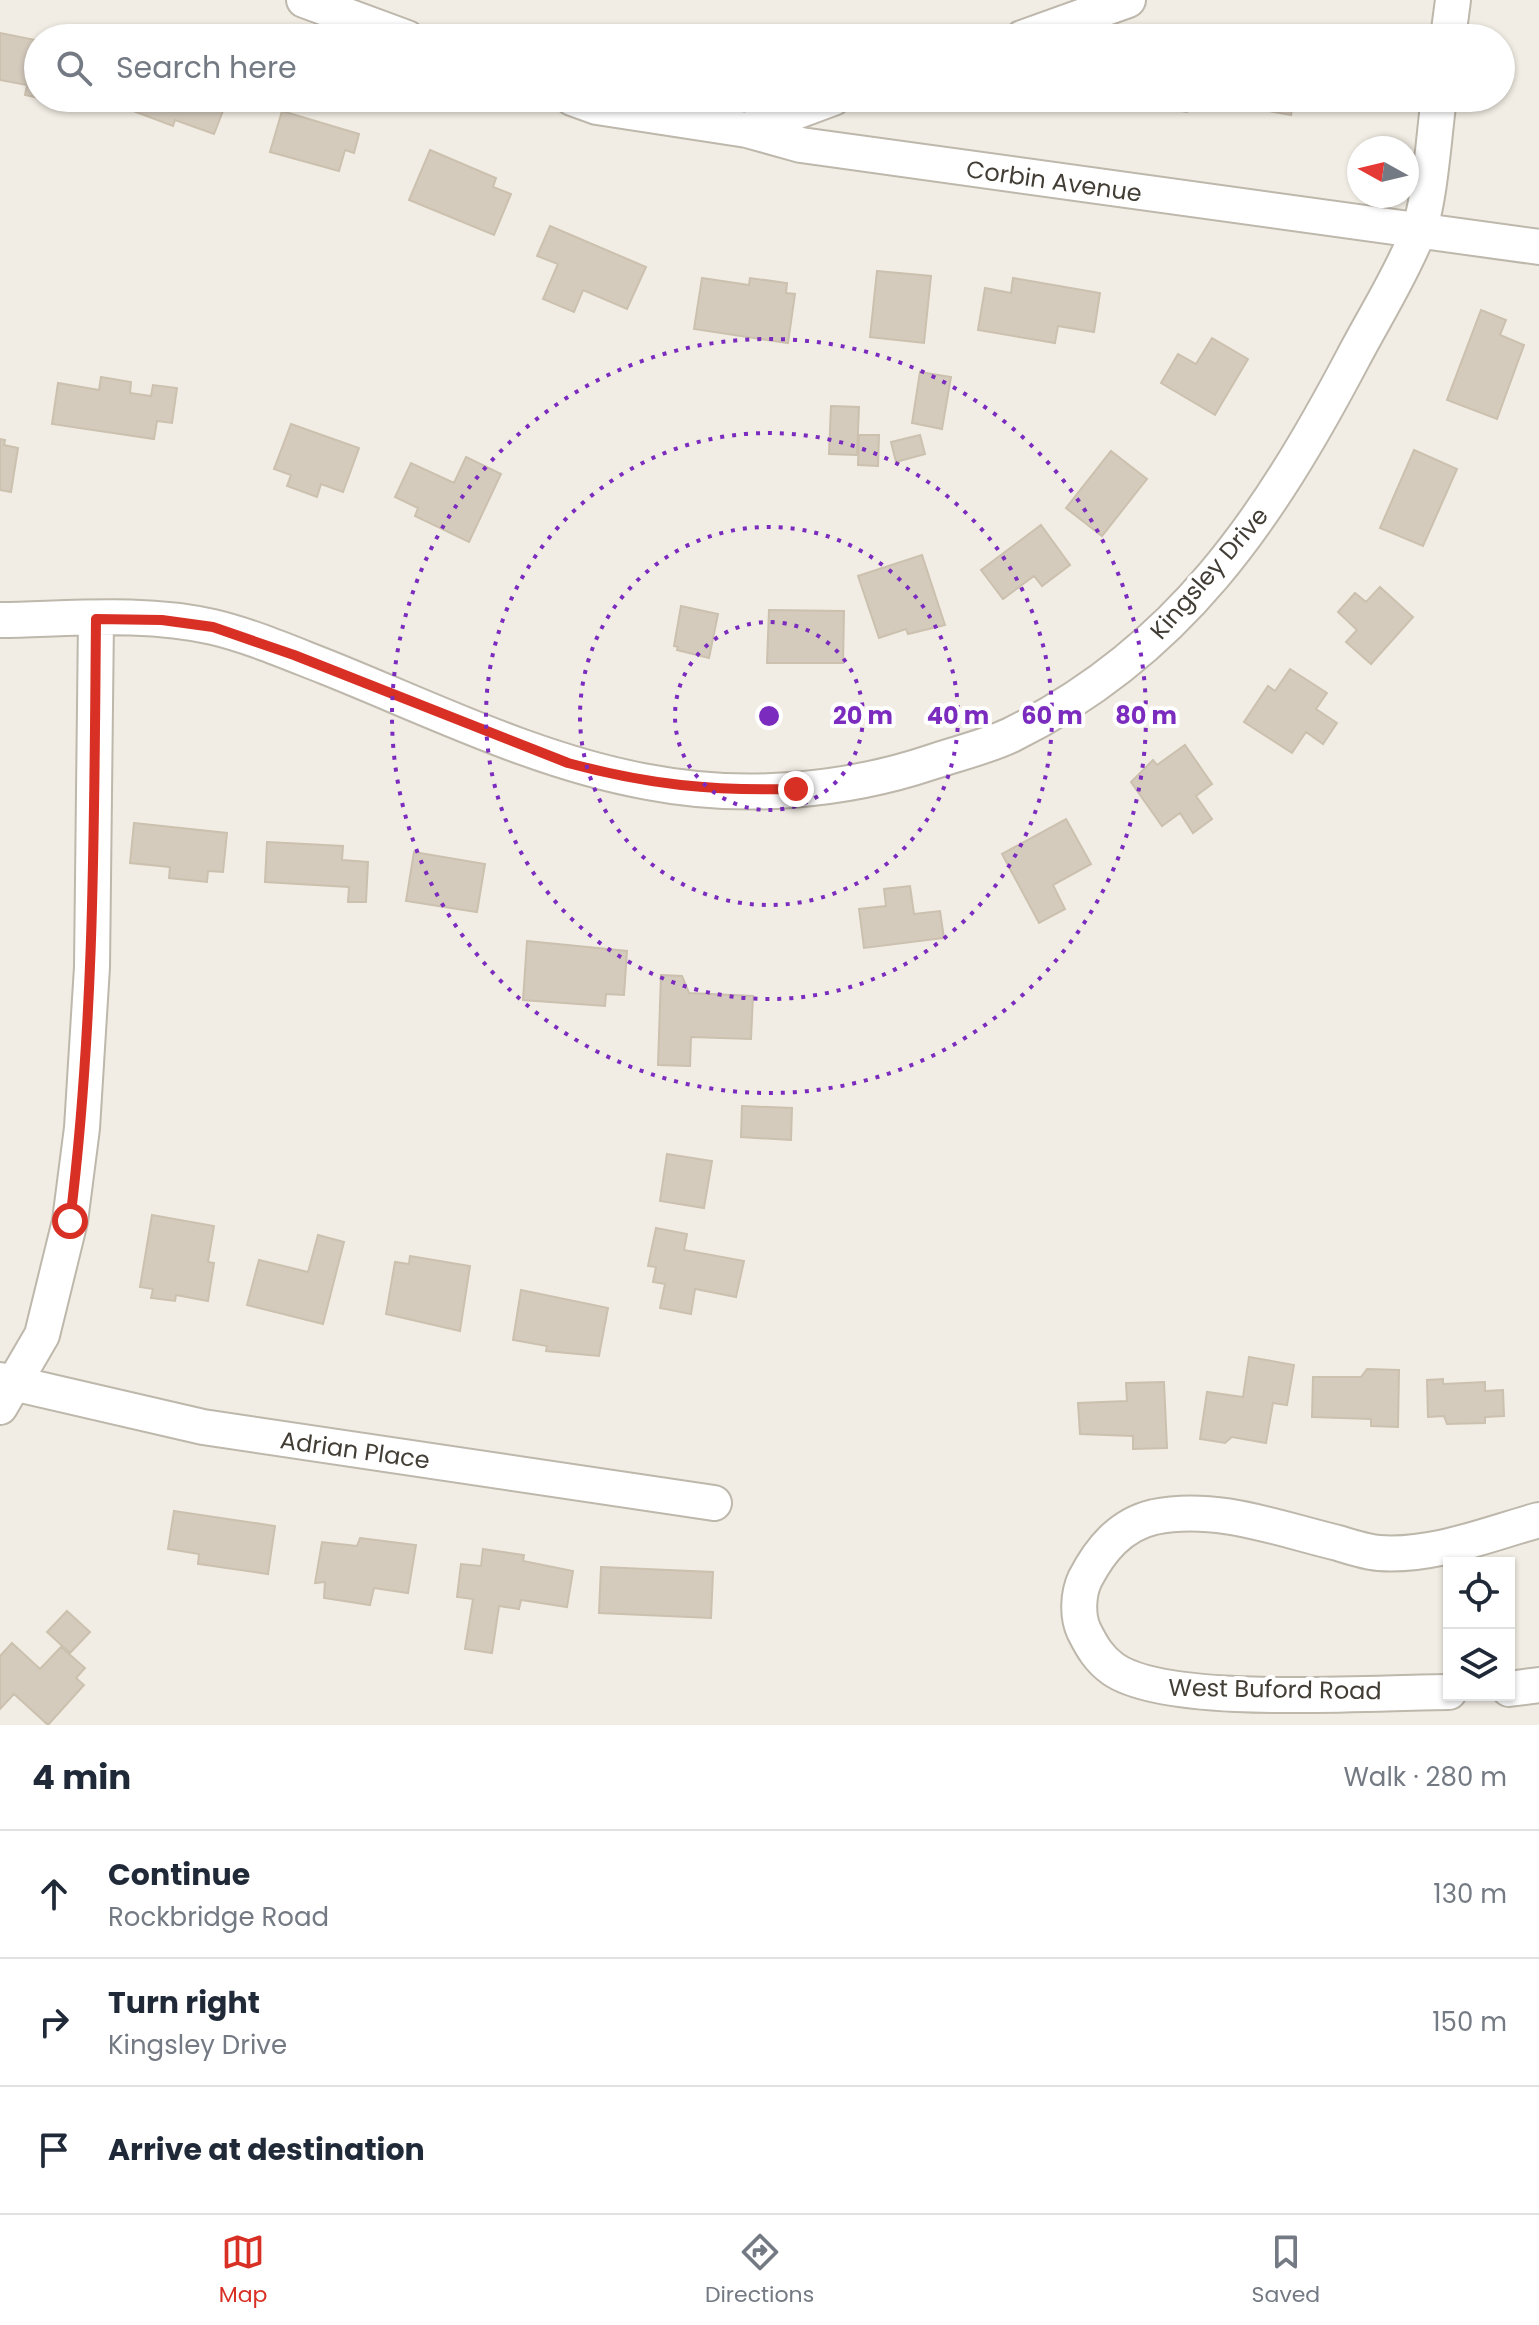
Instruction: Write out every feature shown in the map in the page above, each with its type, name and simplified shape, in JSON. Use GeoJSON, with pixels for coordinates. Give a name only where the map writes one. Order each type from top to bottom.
{"type":"FeatureCollection","features":[{"type":"Feature","properties":{"kind":"street"},"geometry":{"type":"LineString","coordinates":[[304,0],[369,24]]}},
{"type":"Feature","properties":{"kind":"street"},"geometry":{"type":"LineString","coordinates":[[1061,24],[1128,0]]}},
{"type":"Feature","properties":{"kind":"street"},"geometry":{"type":"LineString","coordinates":[[1450,24],[1453,0]]}},
{"type":"Feature","properties":{"kind":"street","name":"Corbin Avenue"},"geometry":{"type":"LineString","coordinates":[[630,112],[747,130],[801,145],[1539,247]]}},
{"type":"Feature","properties":{"kind":"street"},"geometry":{"type":"LineString","coordinates":[[747,130],[795,112]]}},
{"type":"Feature","properties":{"kind":"street","name":"Kingsley Drive"},"geometry":{"type":"LineString","coordinates":[[0,620],[162,620],[213,627],[294,655],[568,763],[628,779],[721,791],[796,789],[898,773],[1006,737],[1061,708],[1120,670],[1181,612],[1264,513],[1323,415],[1419,232],[1437,112]]}},
{"type":"Feature","properties":{"kind":"street"},"geometry":{"type":"LineString","coordinates":[[5,1390],[42,1335],[70,1221],[82,1128],[92,967],[96,619]]}},
{"type":"Feature","properties":{"kind":"street","name":"Adrian Place"},"geometry":{"type":"LineString","coordinates":[[5,1390],[203,1427],[714,1503]]}},
{"type":"Feature","properties":{"kind":"street","name":"West Buford Road"},"geometry":{"type":"LineString","coordinates":[[1443,1692],[1242,1693],[1162,1688],[1116,1671],[1095,1653],[1080,1623],[1080,1589],[1100,1549],[1124,1530],[1150,1518],[1185,1512],[1227,1516],[1378,1553],[1421,1552],[1539,1520]]}},
{"type":"Feature","properties":{"kind":"street"},"geometry":{"type":"LineString","coordinates":[[1515,1688],[1539,1685]]}},
{"type":"Feature","properties":{"kind":"building"},"geometry":{"type":"Polygon","coordinates":[[[0,33],[24,38],[24,84],[0,80],[0,33]]]}},
{"type":"Feature","properties":{"kind":"building"},"geometry":{"type":"Polygon","coordinates":[[[136,112],[223,112],[214,134],[175,120],[173,126],[136,112]]]}},
{"type":"Feature","properties":{"kind":"building"},"geometry":{"type":"Polygon","coordinates":[[[282,112],[359,134],[354,153],[345,150],[339,171],[270,152],[282,112]]]}},
{"type":"Feature","properties":{"kind":"building"},"geometry":{"type":"Polygon","coordinates":[[[430,150],[496,178],[493,187],[511,194],[494,235],[409,200],[430,150]]]}},
{"type":"Feature","properties":{"kind":"building"},"geometry":{"type":"Polygon","coordinates":[[[550,226],[646,267],[627,309],[583,290],[574,312],[543,299],[558,264],[537,256],[550,226]]]}},
{"type":"Feature","properties":{"kind":"building"},"geometry":{"type":"Polygon","coordinates":[[[877,271],[931,276],[924,343],[870,337],[877,271]]]}},
{"type":"Feature","properties":{"kind":"building"},"geometry":{"type":"Polygon","coordinates":[[[702,278],[749,285],[750,278],[787,283],[786,293],[795,294],[788,343],[694,329],[702,278]]]}},
{"type":"Feature","properties":{"kind":"building"},"geometry":{"type":"Polygon","coordinates":[[[1013,278],[1100,293],[1094,332],[1058,326],[1055,343],[978,330],[985,288],[1011,293],[1013,278]]]}},
{"type":"Feature","properties":{"kind":"building"},"geometry":{"type":"Polygon","coordinates":[[[1481,310],[1506,320],[1500,335],[1524,345],[1497,419],[1447,400],[1481,310]]]}},
{"type":"Feature","properties":{"kind":"building"},"geometry":{"type":"Polygon","coordinates":[[[1212,338],[1248,359],[1215,415],[1161,383],[1178,354],[1196,364],[1212,338]]]}},
{"type":"Feature","properties":{"kind":"building"},"geometry":{"type":"Polygon","coordinates":[[[920,372],[951,377],[942,429],[912,423],[920,372]]]}},
{"type":"Feature","properties":{"kind":"building"},"geometry":{"type":"Polygon","coordinates":[[[101,377],[131,382],[130,393],[151,396],[153,385],[177,388],[172,423],[157,421],[154,439],[52,424],[58,383],[99,390],[101,377]]]}},
{"type":"Feature","properties":{"kind":"building"},"geometry":{"type":"Polygon","coordinates":[[[831,406],[859,407],[857,455],[829,454],[831,406]]]}},
{"type":"Feature","properties":{"kind":"building"},"geometry":{"type":"Polygon","coordinates":[[[291,424],[359,448],[343,492],[321,484],[317,497],[287,486],[291,475],[274,469],[291,424]]]}},
{"type":"Feature","properties":{"kind":"building"},"geometry":{"type":"Polygon","coordinates":[[[859,435],[879,435],[878,466],[858,465],[859,435]]]}},
{"type":"Feature","properties":{"kind":"building"},"geometry":{"type":"Polygon","coordinates":[[[920,435],[925,454],[896,462],[891,442],[920,435]]]}},
{"type":"Feature","properties":{"kind":"building"},"geometry":{"type":"Polygon","coordinates":[[[0,439],[5,440],[4,445],[18,448],[11,492],[0,490],[0,439]]]}},
{"type":"Feature","properties":{"kind":"building"},"geometry":{"type":"Polygon","coordinates":[[[1414,450],[1457,469],[1423,546],[1380,528],[1414,450]]]}},
{"type":"Feature","properties":{"kind":"building"},"geometry":{"type":"Polygon","coordinates":[[[1111,451],[1147,479],[1102,536],[1066,508],[1111,451]]]}},
{"type":"Feature","properties":{"kind":"building"},"geometry":{"type":"Polygon","coordinates":[[[466,457],[501,474],[469,542],[415,516],[418,508],[395,497],[411,463],[454,483],[466,457]]]}},
{"type":"Feature","properties":{"kind":"building"},"geometry":{"type":"Polygon","coordinates":[[[1041,525],[1070,565],[1042,586],[1034,576],[1003,599],[981,570],[1041,525]]]}},
{"type":"Feature","properties":{"kind":"building"},"geometry":{"type":"Polygon","coordinates":[[[922,555],[945,625],[908,634],[906,629],[879,638],[858,576],[922,555]]]}},
{"type":"Feature","properties":{"kind":"building"},"geometry":{"type":"Polygon","coordinates":[[[1380,587],[1413,617],[1371,664],[1346,642],[1357,630],[1338,612],[1355,593],[1366,602],[1380,587]]]}},
{"type":"Feature","properties":{"kind":"building"},"geometry":{"type":"Polygon","coordinates":[[[681,606],[718,614],[709,658],[677,650],[678,647],[674,646],[681,606]]]}},
{"type":"Feature","properties":{"kind":"building"},"geometry":{"type":"Polygon","coordinates":[[[769,610],[844,611],[843,663],[767,663],[769,610]]]}},
{"type":"Feature","properties":{"kind":"building"},"geometry":{"type":"Polygon","coordinates":[[[1290,669],[1327,693],[1316,709],[1337,723],[1323,744],[1306,732],[1292,753],[1244,722],[1268,686],[1275,691],[1290,669]]]}},
{"type":"Feature","properties":{"kind":"building"},"geometry":{"type":"Polygon","coordinates":[[[1185,745],[1212,784],[1196,796],[1212,819],[1193,833],[1180,813],[1162,826],[1131,782],[1153,760],[1157,765],[1185,745]]]}},
{"type":"Feature","properties":{"kind":"building"},"geometry":{"type":"Polygon","coordinates":[[[1066,819],[1091,864],[1053,885],[1065,909],[1039,923],[1002,854],[1066,819]]]}},
{"type":"Feature","properties":{"kind":"building"},"geometry":{"type":"Polygon","coordinates":[[[134,823],[227,833],[223,872],[208,871],[207,882],[169,878],[170,867],[130,863],[134,823]]]}},
{"type":"Feature","properties":{"kind":"building"},"geometry":{"type":"Polygon","coordinates":[[[267,842],[343,846],[342,860],[368,862],[366,902],[348,902],[349,887],[265,882],[267,842]]]}},
{"type":"Feature","properties":{"kind":"building"},"geometry":{"type":"Polygon","coordinates":[[[414,852],[485,864],[477,912],[406,901],[414,852]]]}},
{"type":"Feature","properties":{"kind":"building"},"geometry":{"type":"Polygon","coordinates":[[[910,886],[914,914],[940,911],[944,938],[864,948],[859,909],[886,906],[884,889],[910,886]]]}},
{"type":"Feature","properties":{"kind":"building"},"geometry":{"type":"Polygon","coordinates":[[[527,941],[627,951],[624,995],[606,994],[605,1006],[523,1000],[527,941]]]}},
{"type":"Feature","properties":{"kind":"building"},"geometry":{"type":"Polygon","coordinates":[[[661,975],[682,976],[689,993],[753,996],[751,1039],[691,1037],[690,1066],[658,1065],[661,975]]]}},
{"type":"Feature","properties":{"kind":"building"},"geometry":{"type":"Polygon","coordinates":[[[742,1106],[792,1108],[791,1140],[741,1137],[742,1106]]]}},
{"type":"Feature","properties":{"kind":"building"},"geometry":{"type":"Polygon","coordinates":[[[667,1154],[712,1161],[704,1208],[660,1201],[667,1154]]]}},
{"type":"Feature","properties":{"kind":"building"},"geometry":{"type":"Polygon","coordinates":[[[152,1215],[214,1226],[208,1262],[214,1263],[208,1301],[176,1295],[175,1301],[151,1298],[153,1289],[140,1287],[152,1215]]]}},
{"type":"Feature","properties":{"kind":"building"},"geometry":{"type":"Polygon","coordinates":[[[656,1228],[687,1234],[684,1250],[744,1261],[736,1297],[695,1289],[691,1314],[660,1308],[665,1284],[653,1282],[656,1267],[648,1266],[656,1228]]]}},
{"type":"Feature","properties":{"kind":"building"},"geometry":{"type":"Polygon","coordinates":[[[318,1235],[344,1242],[323,1324],[247,1305],[259,1260],[308,1272],[318,1235]]]}},
{"type":"Feature","properties":{"kind":"building"},"geometry":{"type":"Polygon","coordinates":[[[410,1256],[470,1266],[460,1331],[386,1314],[395,1262],[409,1264],[410,1256]]]}},
{"type":"Feature","properties":{"kind":"building"},"geometry":{"type":"Polygon","coordinates":[[[521,1290],[608,1308],[599,1356],[546,1351],[547,1346],[513,1340],[521,1290]]]}},
{"type":"Feature","properties":{"kind":"building"},"geometry":{"type":"Polygon","coordinates":[[[1249,1357],[1294,1365],[1287,1405],[1273,1403],[1266,1443],[1232,1437],[1225,1443],[1200,1439],[1207,1392],[1243,1397],[1249,1357]]]}},
{"type":"Feature","properties":{"kind":"building"},"geometry":{"type":"Polygon","coordinates":[[[1367,1369],[1399,1370],[1398,1427],[1371,1426],[1371,1419],[1312,1417],[1313,1377],[1361,1377],[1367,1369]]]}},
{"type":"Feature","properties":{"kind":"building"},"geometry":{"type":"Polygon","coordinates":[[[1443,1379],[1443,1384],[1485,1382],[1485,1391],[1503,1390],[1504,1416],[1485,1417],[1485,1423],[1447,1424],[1444,1416],[1428,1417],[1427,1380],[1443,1379]]]}},
{"type":"Feature","properties":{"kind":"building"},"geometry":{"type":"Polygon","coordinates":[[[1164,1382],[1167,1448],[1133,1449],[1133,1436],[1080,1434],[1078,1403],[1127,1401],[1126,1383],[1164,1382]]]}},
{"type":"Feature","properties":{"kind":"building"},"geometry":{"type":"Polygon","coordinates":[[[174,1511],[275,1526],[268,1574],[198,1564],[199,1554],[168,1549],[174,1511]]]}},
{"type":"Feature","properties":{"kind":"building"},"geometry":{"type":"Polygon","coordinates":[[[360,1538],[416,1545],[408,1593],[374,1588],[370,1605],[324,1598],[325,1582],[315,1583],[322,1542],[357,1546],[360,1538]]]}},
{"type":"Feature","properties":{"kind":"building"},"geometry":{"type":"Polygon","coordinates":[[[483,1549],[524,1555],[523,1561],[573,1571],[567,1607],[521,1600],[519,1609],[499,1606],[492,1653],[465,1649],[473,1599],[457,1597],[461,1564],[481,1566],[483,1549]]]}},
{"type":"Feature","properties":{"kind":"building"},"geometry":{"type":"Polygon","coordinates":[[[601,1567],[713,1572],[711,1618],[599,1613],[601,1567]]]}},
{"type":"Feature","properties":{"kind":"building"},"geometry":{"type":"Polygon","coordinates":[[[67,1611],[90,1632],[70,1653],[47,1632],[67,1611]]]}},
{"type":"Feature","properties":{"kind":"building"},"geometry":{"type":"Polygon","coordinates":[[[12,1643],[40,1669],[61,1647],[85,1668],[76,1678],[84,1685],[48,1725],[14,1694],[0,1709],[0,1656],[12,1643]]]}},
{"type":"Feature","properties":{"kind":"route"},"geometry":{"type":"LineString","coordinates":[[70,1221],[82,1128],[92,967],[96,619],[162,620],[213,627],[294,655],[568,763],[615,776],[721,791],[796,789]]}}]}
